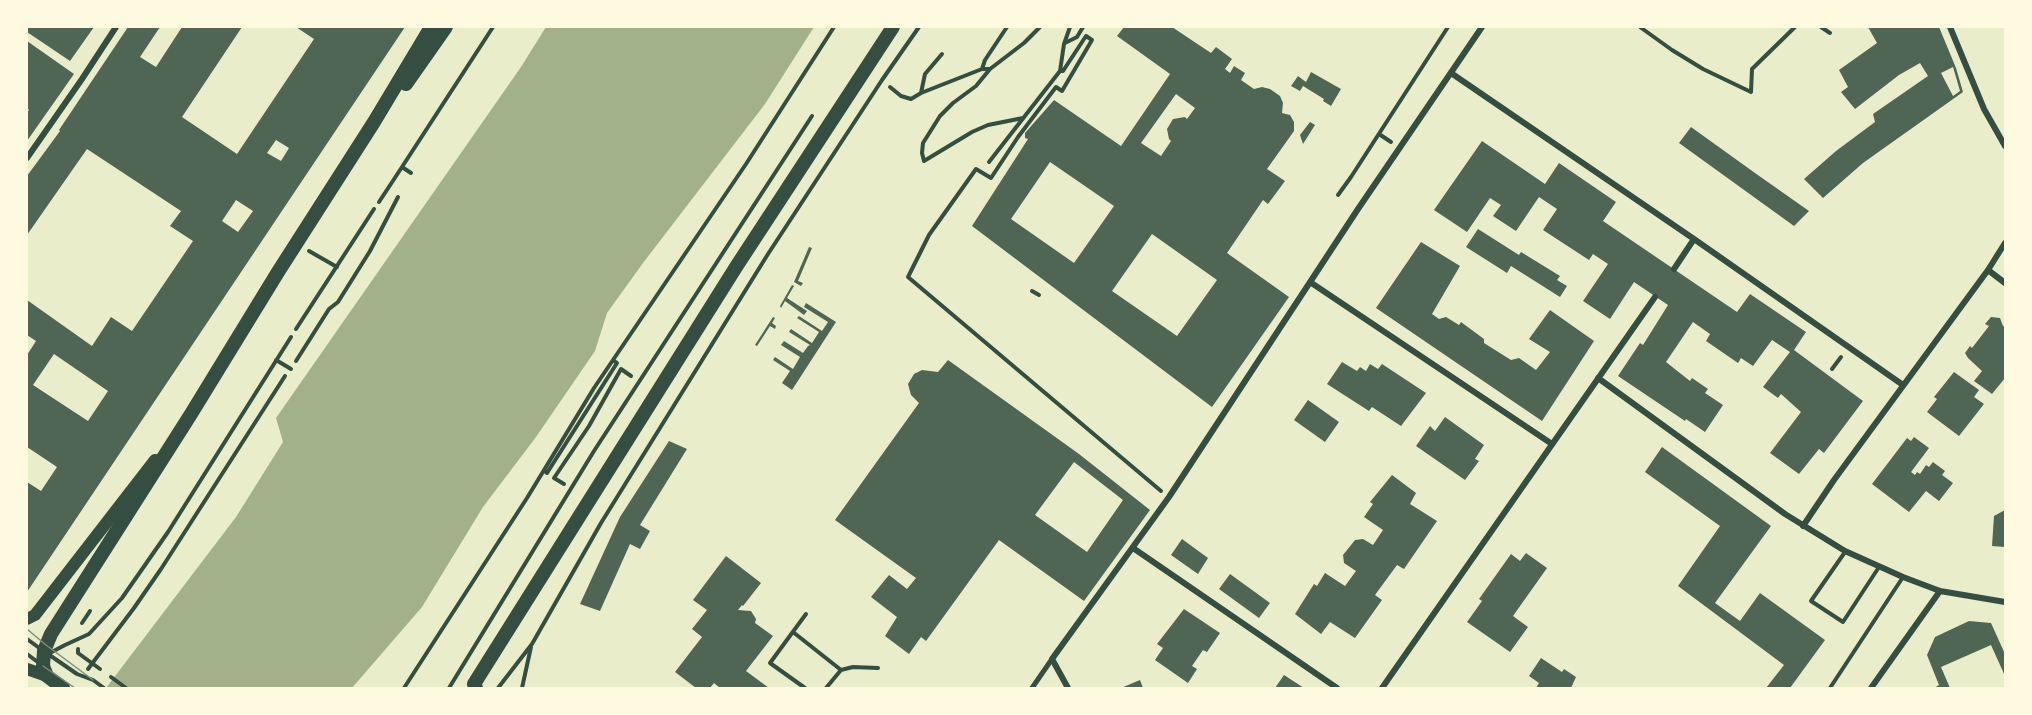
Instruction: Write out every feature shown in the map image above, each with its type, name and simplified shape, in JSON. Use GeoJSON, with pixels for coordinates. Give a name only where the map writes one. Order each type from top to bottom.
{"type":"FeatureCollection","features":[{"type":"Feature","properties":{"kind":"main road"},"geometry":{"type":"LineString","coordinates":[[63,688],[40,661],[57,624],[374,122],[431,27]]}},
{"type":"Feature","properties":{"kind":"main road"},"geometry":{"type":"LineString","coordinates":[[374,122],[407,82],[446,27]]}},
{"type":"Feature","properties":{"kind":"main road"},"geometry":{"type":"LineString","coordinates":[[477,687],[736,267],[893,27]]}},
{"type":"Feature","properties":{"kind":"main road"},"geometry":{"type":"LineString","coordinates":[[27,619],[35,615],[191,414]]}},
{"type":"Feature","properties":{"kind":"street"},"geometry":{"type":"LineString","coordinates":[[27,158],[116,27]]}},
{"type":"Feature","properties":{"kind":"street"},"geometry":{"type":"LineString","coordinates":[[1032,688],[1169,497],[1358,209],[1482,27]]}},
{"type":"Feature","properties":{"kind":"street"},"geometry":{"type":"LineString","coordinates":[[1950,27],[1984,109],[2005,146]]}},
{"type":"Feature","properties":{"kind":"street"},"geometry":{"type":"LineString","coordinates":[[1451,73],[1694,238],[1903,385]]}},
{"type":"Feature","properties":{"kind":"street"},"geometry":{"type":"LineString","coordinates":[[1674,269],[1694,238]]}},
{"type":"Feature","properties":{"kind":"street"},"geometry":{"type":"LineString","coordinates":[[1803,526],[1988,270],[2005,243]]}},
{"type":"Feature","properties":{"kind":"street"},"geometry":{"type":"LineString","coordinates":[[1988,270],[2005,283]]}},
{"type":"Feature","properties":{"kind":"street"},"geometry":{"type":"LineString","coordinates":[[1310,282],[1552,444]]}},
{"type":"Feature","properties":{"kind":"street"},"geometry":{"type":"LineString","coordinates":[[1382,688],[1655,297]]}},
{"type":"Feature","properties":{"kind":"street"},"geometry":{"type":"LineString","coordinates":[[1598,378],[1803,526],[1845,551],[1903,578],[1940,591],[2005,602]]}},
{"type":"Feature","properties":{"kind":"street"},"geometry":{"type":"LineString","coordinates":[[1133,548],[1337,688]]}},
{"type":"Feature","properties":{"kind":"street"},"geometry":{"type":"LineString","coordinates":[[1871,688],[1940,591]]}},
{"type":"Feature","properties":{"kind":"street"},"geometry":{"type":"LineString","coordinates":[[1052,659],[1068,688]]}},
{"type":"Feature","properties":{"kind":"lane"},"geometry":{"type":"LineString","coordinates":[[379,202],[493,27]]}},
{"type":"Feature","properties":{"kind":"lane"},"geometry":{"type":"LineString","coordinates":[[498,688],[532,644],[601,523],[768,254],[919,27]]}},
{"type":"Feature","properties":{"kind":"lane"},"geometry":{"type":"LineString","coordinates":[[402,167],[411,173]]}},
{"type":"Feature","properties":{"kind":"lane"},"geometry":{"type":"LineString","coordinates":[[40,661],[65,645],[89,634],[122,598],[181,513],[291,337]]}},
{"type":"Feature","properties":{"kind":"lane"},"geometry":{"type":"LineString","coordinates":[[276,360],[291,369]]}},
{"type":"Feature","properties":{"kind":"lane"},"geometry":{"type":"LineString","coordinates":[[1845,551],[1811,601],[1843,622],[1879,567]]}},
{"type":"Feature","properties":{"kind":"lane"},"geometry":{"type":"LineString","coordinates":[[1830,688],[1903,578]]}},
{"type":"Feature","properties":{"kind":"lane"},"geometry":{"type":"LineString","coordinates":[[27,639],[40,661]]}},
{"type":"Feature","properties":{"kind":"lane"},"geometry":{"type":"LineString","coordinates":[[522,688],[532,644]]}},
{"type":"Feature","properties":{"kind":"lane"},"geometry":{"type":"LineString","coordinates":[[27,654],[93,680],[104,688]]}},
{"type":"Feature","properties":{"kind":"path"},"geometry":{"type":"LineString","coordinates":[[404,688],[613,360],[746,164],[834,27]]}},
{"type":"Feature","properties":{"kind":"path"},"geometry":{"type":"LineString","coordinates":[[982,69],[985,60],[1007,27]]}},
{"type":"Feature","properties":{"kind":"path"},"geometry":{"type":"LineString","coordinates":[[1023,118],[972,132],[924,161],[922,153],[924,143],[940,116],[976,86],[990,69],[1024,43],[1040,27]]}},
{"type":"Feature","properties":{"kind":"path"},"geometry":{"type":"LineString","coordinates":[[1060,71],[1064,44],[1070,27]]}},
{"type":"Feature","properties":{"kind":"path"},"geometry":{"type":"LineString","coordinates":[[1064,44],[1077,37],[1083,27]]}},
{"type":"Feature","properties":{"kind":"path"},"geometry":{"type":"LineString","coordinates":[[1338,195],[1448,27]]}},
{"type":"Feature","properties":{"kind":"path"},"geometry":{"type":"LineString","coordinates":[[1640,27],[1662,44],[1703,69],[1751,92],[1752,69],[1795,27]]}},
{"type":"Feature","properties":{"kind":"path"},"geometry":{"type":"LineString","coordinates":[[1821,27],[1830,33]]}},
{"type":"Feature","properties":{"kind":"path"},"geometry":{"type":"LineString","coordinates":[[989,162],[1060,71],[1065,69],[1086,36],[1092,40],[1062,91],[1056,87],[1018,137],[991,178],[976,169],[929,235],[908,277],[1169,497]]}},
{"type":"Feature","properties":{"kind":"path"},"geometry":{"type":"LineString","coordinates":[[921,93],[925,74],[942,54]]}},
{"type":"Feature","properties":{"kind":"path"},"geometry":{"type":"LineString","coordinates":[[901,96],[911,99],[982,69],[990,69]]}},
{"type":"Feature","properties":{"kind":"path"},"geometry":{"type":"LineString","coordinates":[[449,688],[594,451],[813,116]]}},
{"type":"Feature","properties":{"kind":"path"},"geometry":{"type":"LineString","coordinates":[[291,369],[329,309],[338,302],[370,251],[411,173]]}},
{"type":"Feature","properties":{"kind":"path"},"geometry":{"type":"LineString","coordinates":[[291,337],[379,202]]}},
{"type":"Feature","properties":{"kind":"path"},"geometry":{"type":"LineString","coordinates":[[309,251],[337,267]]}},
{"type":"Feature","properties":{"kind":"path"},"geometry":{"type":"LineString","coordinates":[[1032,291],[1039,296]]}},
{"type":"Feature","properties":{"kind":"path"},"geometry":{"type":"LineString","coordinates":[[544,470],[548,473],[617,363],[613,360]]}},
{"type":"Feature","properties":{"kind":"path"},"geometry":{"type":"LineString","coordinates":[[564,484],[554,478],[589,426],[621,369],[631,376]]}},
{"type":"Feature","properties":{"kind":"path"},"geometry":{"type":"LineString","coordinates":[[581,420],[589,426]]}},
{"type":"Feature","properties":{"kind":"path"},"geometry":{"type":"LineString","coordinates":[[84,620],[90,611]]}},
{"type":"Feature","properties":{"kind":"path"},"geometry":{"type":"LineString","coordinates":[[805,688],[770,663],[806,614]]}},
{"type":"Feature","properties":{"kind":"path"},"geometry":{"type":"LineString","coordinates":[[793,632],[842,670]]}},
{"type":"Feature","properties":{"kind":"path"},"geometry":{"type":"LineString","coordinates":[[826,688],[842,670],[853,667],[878,668]]}},
{"type":"Feature","properties":{"kind":"shaded area"},"geometry":{"type":"Polygon","coordinates":[[[546,27],[814,27],[765,104],[607,313],[595,351],[536,437],[483,507],[422,607],[352,688],[106,688],[236,517],[283,442],[276,418],[521,67],[546,27]]]}},
{"type":"Feature","properties":{"kind":"building"},"geometry":{"type":"Polygon","coordinates":[[[27,27],[94,27],[70,61],[27,32],[27,27]]]}},
{"type":"Feature","properties":{"kind":"building"},"geometry":{"type":"Polygon","coordinates":[[[128,27],[160,27],[140,57],[156,67],[182,27],[242,27],[182,117],[237,154],[314,39],[296,27],[405,27],[27,592],[27,482],[41,491],[57,467],[27,447],[27,355],[36,341],[27,335],[27,300],[92,346],[111,317],[132,331],[193,241],[170,226],[181,211],[87,149],[27,235],[27,176],[128,27]],[[276,140],[267,153],[281,161],[289,148],[276,140]],[[236,200],[222,221],[238,232],[253,211],[236,200]],[[54,354],[33,385],[88,421],[108,391],[54,354]]]}},
{"type":"Feature","properties":{"kind":"building"},"geometry":{"type":"Polygon","coordinates":[[[1124,27],[1172,27],[1211,53],[1216,47],[1232,59],[1225,69],[1230,73],[1234,66],[1245,73],[1241,80],[1254,89],[1262,87],[1270,89],[1280,96],[1283,103],[1282,113],[1290,115],[1294,122],[1294,131],[1267,169],[1285,181],[1268,204],[1263,200],[1227,253],[1289,297],[1212,407],[972,226],[1028,139],[1025,138],[1025,133],[1054,100],[1121,146],[1170,74],[1117,36],[1124,27]],[[1176,94],[1141,143],[1161,156],[1171,141],[1167,129],[1173,119],[1185,117],[1187,119],[1195,108],[1176,94]],[[1050,162],[1011,219],[1074,263],[1114,206],[1050,162]],[[1152,234],[1112,291],[1177,336],[1217,280],[1152,234]]]}},
{"type":"Feature","properties":{"kind":"building"},"geometry":{"type":"Polygon","coordinates":[[[1868,27],[1939,27],[1963,92],[1863,163],[1823,198],[1804,179],[1836,151],[1875,122],[1873,114],[1928,76],[1920,63],[1899,75],[1855,109],[1841,92],[1848,87],[1839,70],[1877,43],[1868,27]],[[1953,67],[1941,73],[1953,96],[1960,91],[1953,67]]]}},
{"type":"Feature","properties":{"kind":"building"},"geometry":{"type":"Polygon","coordinates":[[[27,41],[74,74],[27,141],[27,112],[29,110],[27,108],[27,41]]]}},
{"type":"Feature","properties":{"kind":"building"},"geometry":{"type":"Polygon","coordinates":[[[1311,72],[1341,89],[1331,106],[1303,86],[1300,91],[1291,86],[1298,76],[1306,82],[1311,72]]]}},
{"type":"Feature","properties":{"kind":"building"},"geometry":{"type":"Polygon","coordinates":[[[1310,122],[1315,125],[1303,144],[1300,135],[1310,122]]]}},
{"type":"Feature","properties":{"kind":"building"},"geometry":{"type":"Polygon","coordinates":[[[1691,127],[1809,211],[1794,226],[1679,143],[1691,127]]]}},
{"type":"Feature","properties":{"kind":"building"},"geometry":{"type":"Polygon","coordinates":[[[1482,141],[1545,184],[1559,163],[1616,202],[1603,221],[1737,312],[1750,294],[1806,332],[1794,350],[1863,401],[1824,453],[1819,449],[1799,474],[1770,453],[1801,412],[1781,394],[1778,398],[1763,387],[1790,352],[1772,340],[1753,366],[1741,358],[1738,363],[1706,341],[1710,334],[1693,322],[1666,362],[1690,381],[1692,378],[1708,389],[1705,393],[1723,405],[1705,432],[1618,376],[1640,343],[1643,345],[1668,305],[1634,282],[1610,319],[1583,301],[1608,264],[1593,254],[1589,260],[1543,230],[1557,209],[1539,197],[1516,231],[1493,216],[1501,205],[1490,198],[1467,232],[1434,210],[1482,141]]]}},
{"type":"Feature","properties":{"kind":"building"},"geometry":{"type":"Polygon","coordinates":[[[1478,229],[1519,255],[1521,252],[1560,276],[1557,280],[1567,286],[1560,297],[1511,266],[1507,273],[1466,247],[1478,229]]]}},
{"type":"Feature","properties":{"kind":"building"},"geometry":{"type":"Polygon","coordinates":[[[1421,242],[1460,266],[1432,314],[1439,319],[1446,317],[1459,325],[1461,322],[1484,339],[1484,343],[1511,360],[1519,358],[1536,370],[1550,352],[1529,339],[1550,310],[1594,341],[1542,421],[1376,308],[1421,242]]]}},
{"type":"Feature","properties":{"kind":"building"},"geometry":{"type":"Polygon","coordinates":[[[809,247],[812,248],[798,281],[803,283],[801,286],[794,282],[809,247]]]}},
{"type":"Feature","properties":{"kind":"building"},"geometry":{"type":"Polygon","coordinates":[[[792,285],[794,286],[787,298],[807,311],[804,315],[785,301],[781,308],[780,306],[792,285]]]}},
{"type":"Feature","properties":{"kind":"building"},"geometry":{"type":"Polygon","coordinates":[[[806,303],[836,322],[792,390],[782,383],[790,371],[773,360],[775,357],[793,369],[800,357],[781,345],[784,341],[803,353],[810,345],[789,332],[791,329],[812,343],[819,332],[797,318],[799,316],[822,331],[828,322],[804,307],[806,303]]]}},
{"type":"Feature","properties":{"kind":"building"},"geometry":{"type":"Polygon","coordinates":[[[773,317],[775,318],[772,323],[776,326],[775,329],[770,326],[757,346],[755,345],[773,317]]]}},
{"type":"Feature","properties":{"kind":"building"},"geometry":{"type":"Polygon","coordinates":[[[1991,317],[2000,318],[2005,327],[2005,378],[1992,394],[1974,381],[1982,371],[1965,353],[1970,346],[1972,348],[1989,326],[1985,324],[1991,317]]]}},
{"type":"Feature","properties":{"kind":"building"},"geometry":{"type":"Polygon","coordinates":[[[948,360],[1079,454],[1150,510],[1084,601],[999,540],[926,641],[921,637],[909,654],[885,636],[897,617],[871,597],[889,575],[907,589],[916,578],[835,520],[919,403],[911,395],[908,384],[914,374],[922,370],[938,372],[948,360]],[[1074,462],[1035,515],[1087,552],[1123,500],[1074,462]]]}},
{"type":"Feature","properties":{"kind":"building"},"geometry":{"type":"Polygon","coordinates":[[[1342,362],[1357,371],[1360,367],[1366,371],[1370,364],[1378,369],[1382,364],[1426,393],[1401,426],[1372,407],[1369,411],[1327,384],[1342,362]]]}},
{"type":"Feature","properties":{"kind":"building"},"geometry":{"type":"Polygon","coordinates":[[[1954,372],[1979,390],[1974,397],[1984,404],[1959,436],[1927,412],[1937,399],[1934,397],[1954,372]]]}},
{"type":"Feature","properties":{"kind":"building"},"geometry":{"type":"Polygon","coordinates":[[[1308,400],[1339,422],[1325,442],[1294,420],[1308,400]]]}},
{"type":"Feature","properties":{"kind":"building"},"geometry":{"type":"Polygon","coordinates":[[[1445,417],[1484,445],[1475,459],[1479,461],[1465,480],[1416,446],[1430,426],[1435,431],[1445,417]]]}},
{"type":"Feature","properties":{"kind":"building"},"geometry":{"type":"Polygon","coordinates":[[[1914,437],[1929,448],[1911,472],[1915,475],[1917,472],[1920,474],[1926,465],[1929,467],[1933,462],[1945,471],[1942,475],[1953,483],[1939,501],[1926,491],[1909,512],[1872,484],[1907,438],[1911,441],[1914,437]]]}},
{"type":"Feature","properties":{"kind":"building"},"geometry":{"type":"Polygon","coordinates":[[[669,441],[687,449],[640,525],[650,531],[640,549],[630,544],[600,611],[580,604],[620,517],[669,441]]]}},
{"type":"Feature","properties":{"kind":"building"},"geometry":{"type":"Polygon","coordinates":[[[1662,447],[1771,526],[1715,603],[1740,621],[1760,593],[1825,640],[1790,688],[1766,688],[1784,665],[1678,586],[1720,526],[1645,472],[1662,447]]]}},
{"type":"Feature","properties":{"kind":"building"},"geometry":{"type":"Polygon","coordinates":[[[1392,475],[1416,493],[1410,504],[1437,521],[1404,569],[1397,565],[1375,595],[1382,600],[1355,638],[1330,622],[1321,634],[1295,614],[1314,584],[1317,586],[1325,573],[1345,586],[1356,571],[1344,563],[1343,555],[1355,540],[1363,539],[1373,545],[1383,530],[1364,517],[1373,504],[1370,502],[1392,475]]]}},
{"type":"Feature","properties":{"kind":"building"},"geometry":{"type":"Polygon","coordinates":[[[2005,510],[2005,547],[1992,546],[1994,516],[2005,510]]]}},
{"type":"Feature","properties":{"kind":"building"},"geometry":{"type":"Polygon","coordinates":[[[1182,539],[1208,558],[1198,574],[1171,555],[1182,539]]]}},
{"type":"Feature","properties":{"kind":"building"},"geometry":{"type":"Polygon","coordinates":[[[1526,553],[1547,568],[1513,616],[1528,627],[1510,652],[1467,622],[1482,601],[1479,599],[1511,554],[1520,561],[1526,553]]]}},
{"type":"Feature","properties":{"kind":"building"},"geometry":{"type":"Polygon","coordinates":[[[726,556],[761,583],[738,610],[751,611],[756,619],[755,623],[773,636],[746,671],[769,688],[720,688],[714,683],[710,688],[696,688],[675,672],[702,637],[692,629],[707,610],[693,600],[726,556]]]}},
{"type":"Feature","properties":{"kind":"building"},"geometry":{"type":"Polygon","coordinates":[[[1230,574],[1270,603],[1259,618],[1219,589],[1230,574]]]}},
{"type":"Feature","properties":{"kind":"building"},"geometry":{"type":"Polygon","coordinates":[[[1184,609],[1220,633],[1207,652],[1203,650],[1192,666],[1197,669],[1188,683],[1155,660],[1163,648],[1157,644],[1184,609]]]}},
{"type":"Feature","properties":{"kind":"building"},"geometry":{"type":"Polygon","coordinates":[[[1969,621],[1991,623],[2005,654],[2005,676],[1991,645],[1941,667],[1950,688],[1934,688],[1939,685],[1927,655],[1935,637],[1969,621]]]}},
{"type":"Feature","properties":{"kind":"building"},"geometry":{"type":"Polygon","coordinates":[[[1541,658],[1562,672],[1564,669],[1576,677],[1571,688],[1536,688],[1539,683],[1529,676],[1541,658]]]}},
{"type":"Feature","properties":{"kind":"building"},"geometry":{"type":"Polygon","coordinates":[[[1284,675],[1304,688],[1275,688],[1284,675]]]}},
{"type":"Feature","properties":{"kind":"building"},"geometry":{"type":"Polygon","coordinates":[[[1140,680],[1143,688],[1121,688],[1140,680]]]}},
{"type":"Feature","properties":{"kind":"tram line"},"geometry":{"type":"LineString","coordinates":[[27,629],[93,680]]}},
{"type":"Feature","properties":{"kind":"tram line"},"geometry":{"type":"LineString","coordinates":[[43,666],[75,688]]}}]}
